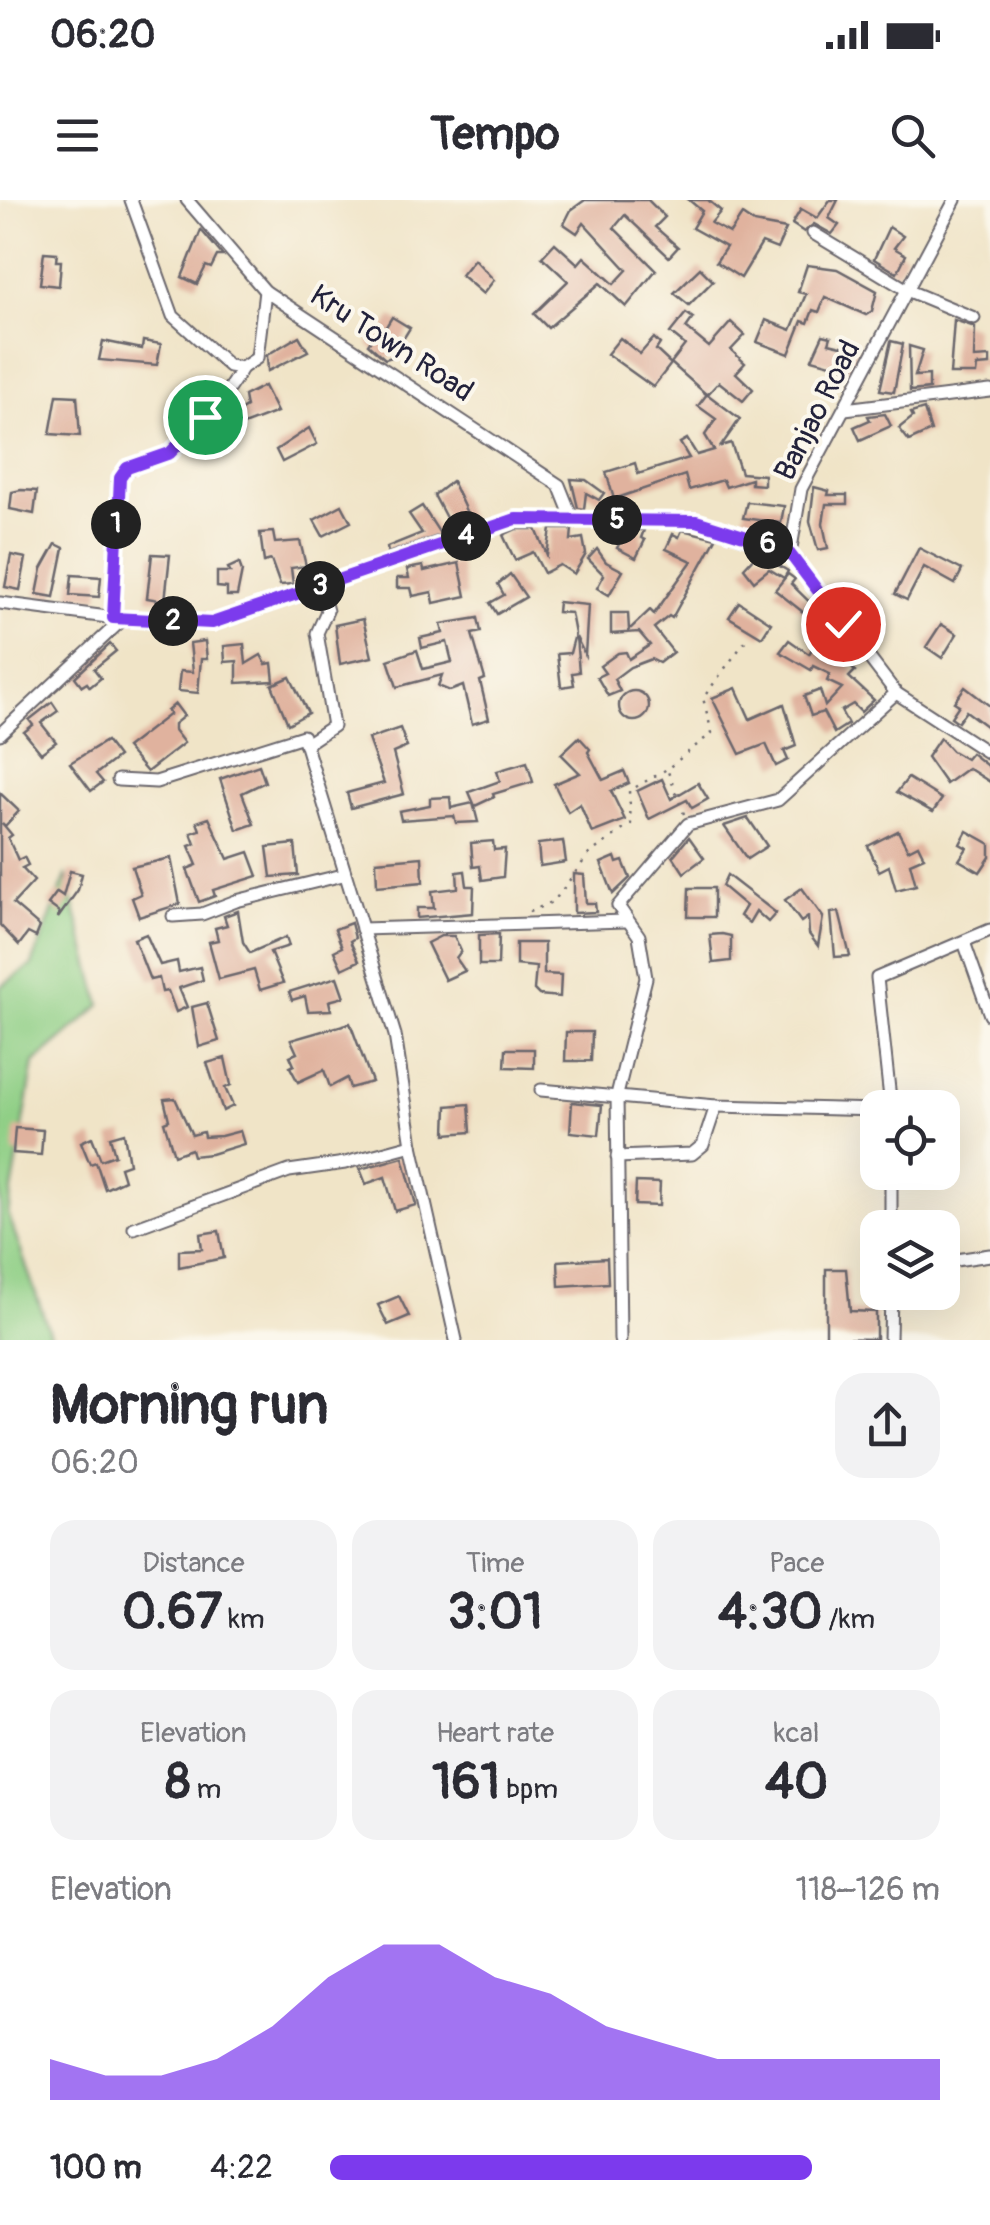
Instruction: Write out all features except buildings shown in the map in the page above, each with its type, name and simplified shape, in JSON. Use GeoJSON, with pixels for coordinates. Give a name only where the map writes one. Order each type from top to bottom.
{"type":"FeatureCollection","features":[{"type":"Feature","properties":{"kind":"street"},"geometry":{"type":"LineString","coordinates":[[132,200],[174,316],[229,366],[242,368]]}},
{"type":"Feature","properties":{"kind":"street","name":"Kru Town Road"},"geometry":{"type":"LineString","coordinates":[[187,200],[265,291],[559,485],[573,520]]}},
{"type":"Feature","properties":{"kind":"street","name":"Banjao Road"},"geometry":{"type":"LineString","coordinates":[[790,554],[801,488],[955,200]]}},
{"type":"Feature","properties":{"kind":"street"},"geometry":{"type":"LineString","coordinates":[[813,233],[909,290],[974,318]]}},
{"type":"Feature","properties":{"kind":"street"},"geometry":{"type":"LineString","coordinates":[[0,734],[118,618],[120,478],[127,468],[170,453],[225,399],[242,368],[257,358],[265,291]]}},
{"type":"Feature","properties":{"kind":"street"},"geometry":{"type":"LineString","coordinates":[[845,409],[990,391]]}},
{"type":"Feature","properties":{"kind":"street"},"geometry":{"type":"LineString","coordinates":[[0,604],[118,618],[212,623],[516,519],[696,521],[790,554],[896,693],[990,754]]}},
{"type":"Feature","properties":{"kind":"street"},"geometry":{"type":"LineString","coordinates":[[306,744],[333,726],[317,633],[327,611],[320,586]]}},
{"type":"Feature","properties":{"kind":"street"},"geometry":{"type":"LineString","coordinates":[[620,1340],[617,1095],[646,978],[639,936],[618,906],[688,824],[778,800],[896,693]]}},
{"type":"Feature","properties":{"kind":"street"},"geometry":{"type":"LineString","coordinates":[[118,780],[156,782],[303,736],[395,1036],[412,1145],[458,1330],[456,1340]]}},
{"type":"Feature","properties":{"kind":"street"},"geometry":{"type":"LineString","coordinates":[[173,916],[202,914],[236,901],[343,876]]}},
{"type":"Feature","properties":{"kind":"street"},"geometry":{"type":"LineString","coordinates":[[362,928],[625,921]]}},
{"type":"Feature","properties":{"kind":"street"},"geometry":{"type":"LineString","coordinates":[[889,1090],[877,978],[990,930]]}},
{"type":"Feature","properties":{"kind":"street"},"geometry":{"type":"LineString","coordinates":[[964,942],[990,1015]]}},
{"type":"Feature","properties":{"kind":"street"},"geometry":{"type":"LineString","coordinates":[[541,1090],[716,1106],[860,1110]]}},
{"type":"Feature","properties":{"kind":"street"},"geometry":{"type":"LineString","coordinates":[[617,1157],[692,1154],[703,1145],[716,1106]]}},
{"type":"Feature","properties":{"kind":"street"},"geometry":{"type":"LineString","coordinates":[[134,1228],[289,1170],[344,1163],[412,1145]]}},
{"type":"Feature","properties":{"kind":"street"},"geometry":{"type":"LineString","coordinates":[[960,1259],[990,1255]]}},
{"type":"Feature","properties":{"kind":"street"},"geometry":{"type":"LineString","coordinates":[[890,1340],[891,1310]]}},
{"type":"Feature","properties":{"kind":"path"},"geometry":{"type":"LineString","coordinates":[[526,914],[554,901],[588,854],[630,824],[629,791],[667,770],[712,733],[703,698],[749,636]]}},
{"type":"Feature","properties":{"kind":"path"},"geometry":{"type":"LineString","coordinates":[[667,770],[688,824]]}},
{"type":"Feature","properties":{"kind":"green space"},"geometry":{"type":"Polygon","coordinates":[[[66,876],[101,1005],[34,1063],[8,1214],[52,1340],[0,1340],[0,987],[32,965],[66,876]]]}},
{"type":"Feature","properties":{"kind":"route"},"geometry":{"type":"LineString","coordinates":[[205,417],[170,453],[127,468],[120,478],[113,618],[212,623],[516,519],[696,521],[766,543],[790,554],[843,624]]}}]}
